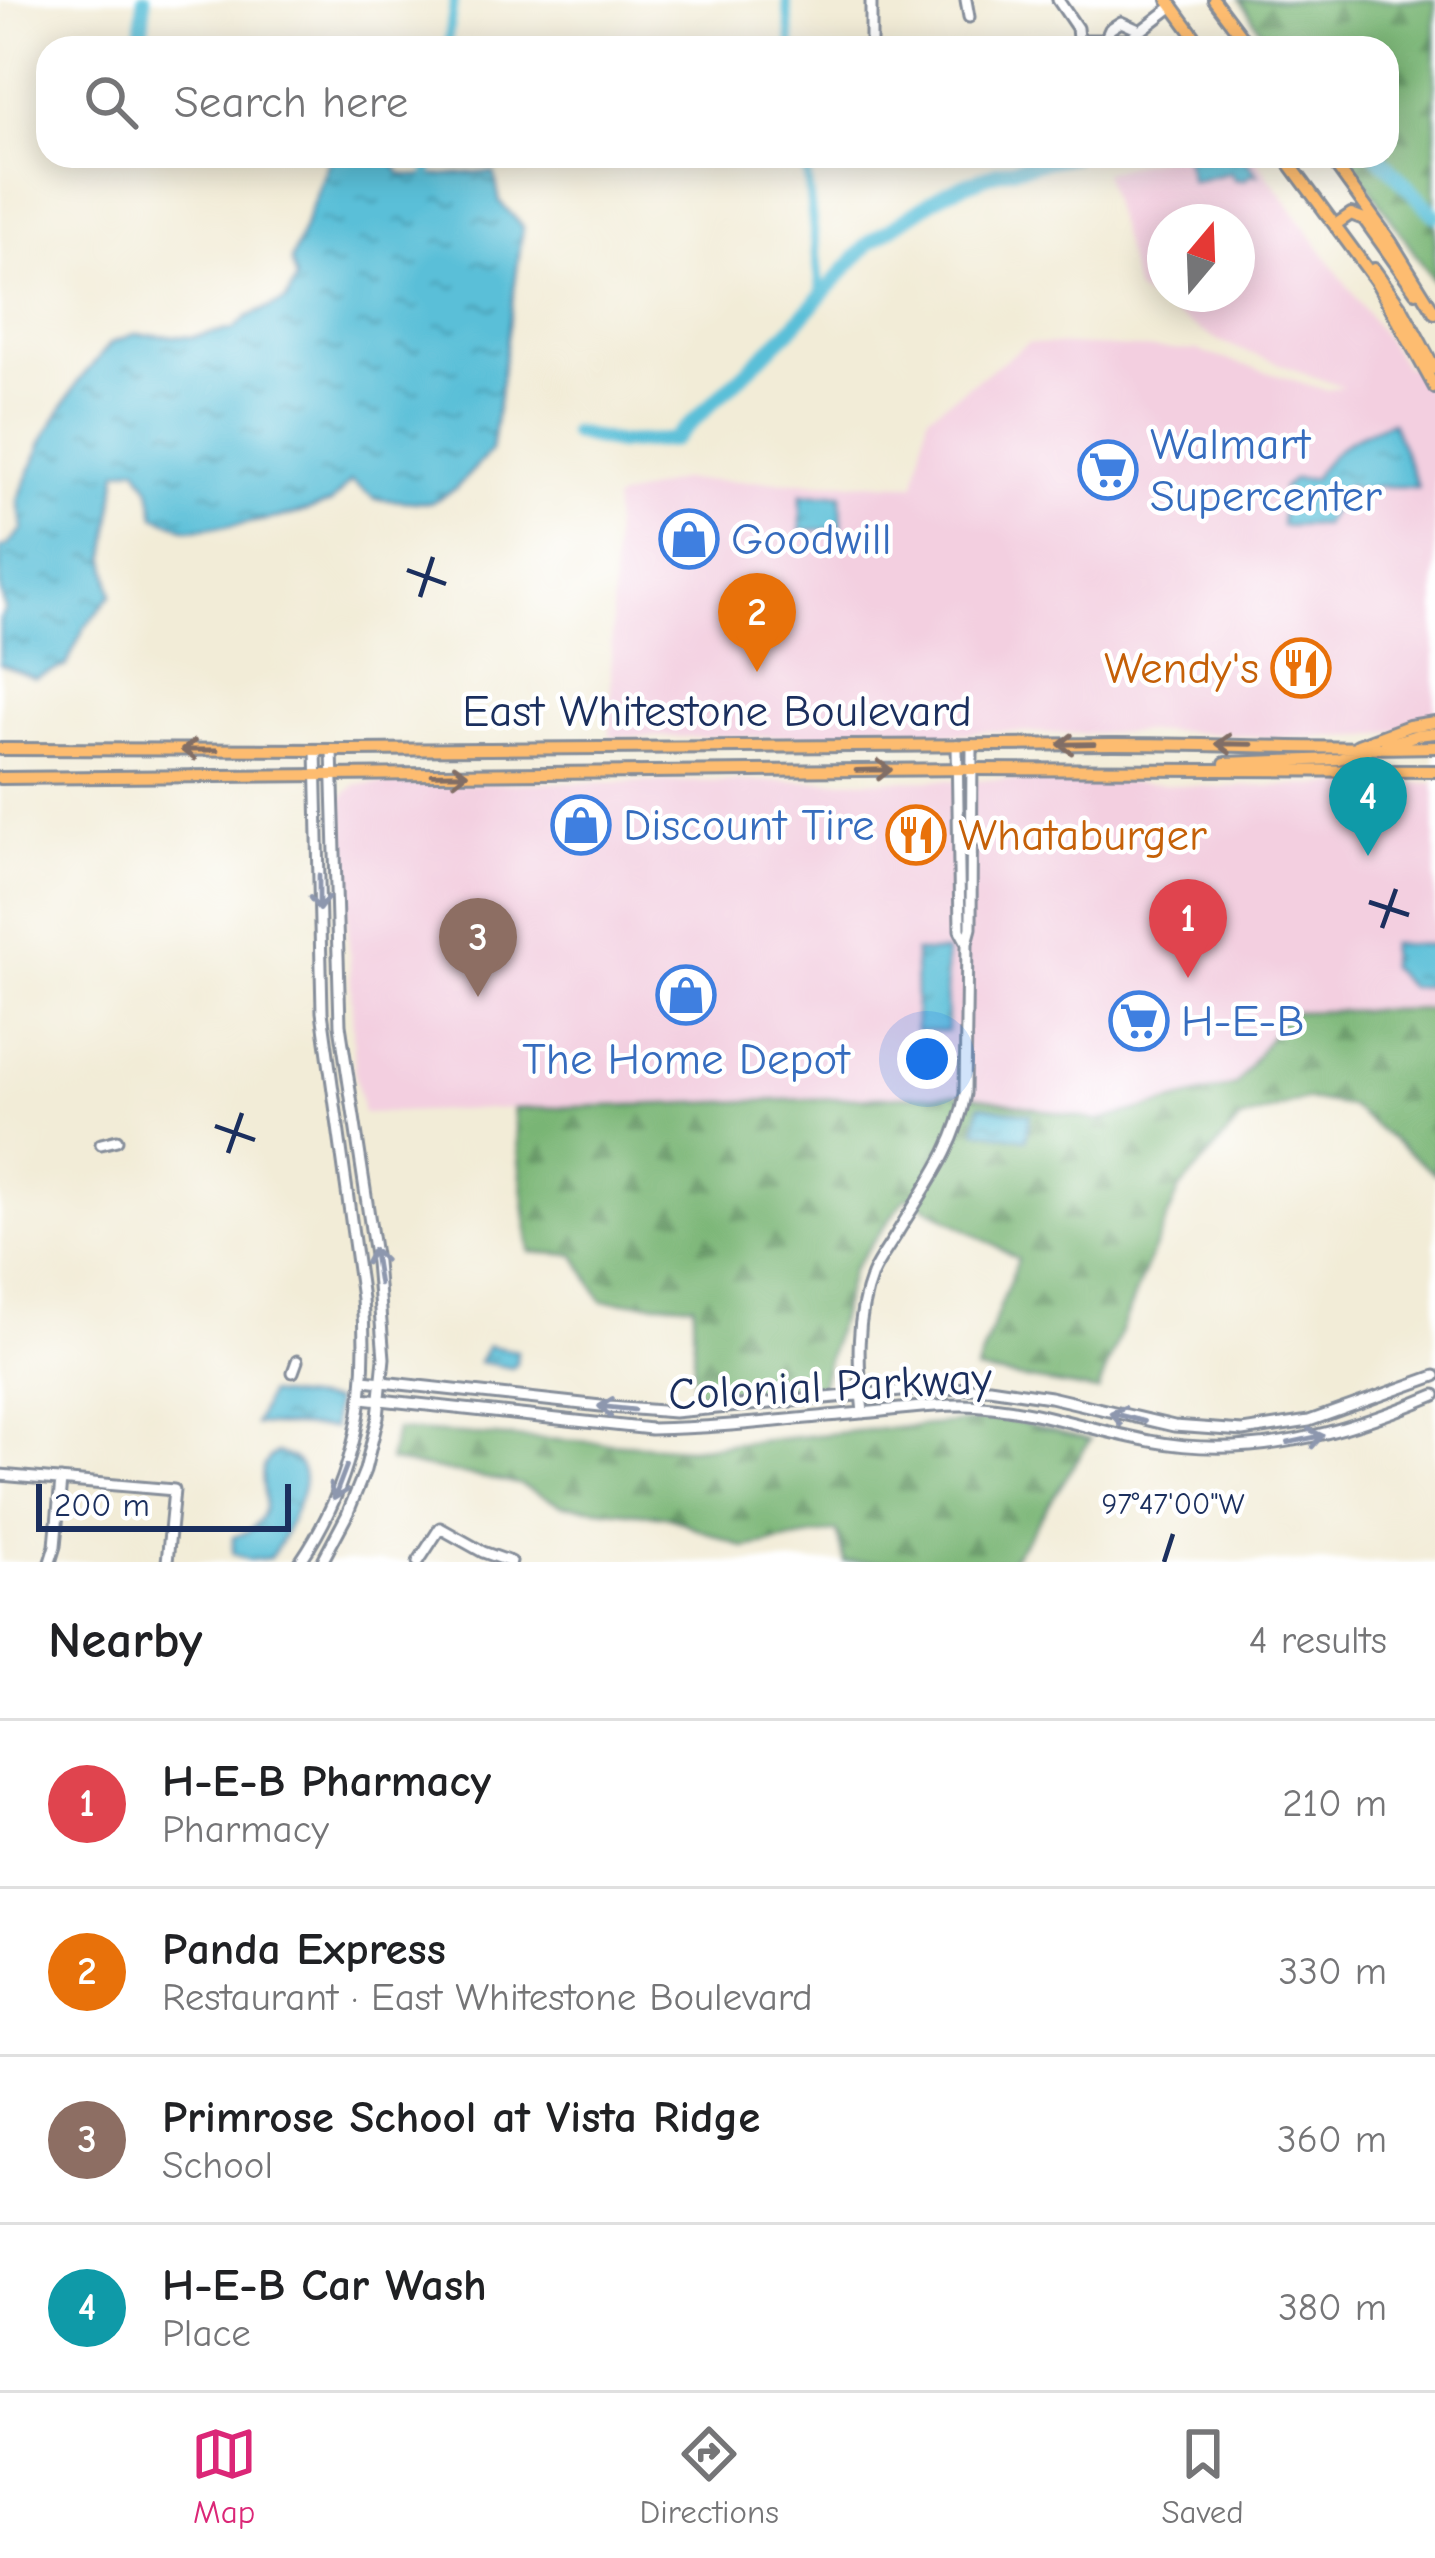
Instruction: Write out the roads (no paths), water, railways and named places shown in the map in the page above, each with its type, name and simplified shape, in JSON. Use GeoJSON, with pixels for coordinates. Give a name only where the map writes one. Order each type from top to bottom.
{"type":"FeatureCollection","features":[{"type":"Feature","properties":{"kind":"main road"},"geometry":{"type":"LineString","coordinates":[[1214,0],[1241,36]]}},
{"type":"Feature","properties":{"kind":"main road"},"geometry":{"type":"LineString","coordinates":[[1170,3],[1195,36]]}},
{"type":"Feature","properties":{"kind":"main road"},"geometry":{"type":"LineString","coordinates":[[1293,168],[1395,313],[1435,388]]}},
{"type":"Feature","properties":{"kind":"main road"},"geometry":{"type":"LineString","coordinates":[[1338,168],[1435,313]]}},
{"type":"Feature","properties":{"kind":"main road"},"geometry":{"type":"LineString","coordinates":[[1335,224],[1352,214],[1364,219],[1435,323]]}},
{"type":"Feature","properties":{"kind":"main road"},"geometry":{"type":"LineString","coordinates":[[1351,245],[1386,284],[1435,369]]}},
{"type":"Feature","properties":{"kind":"main road"},"geometry":{"type":"LineString","coordinates":[[1351,747],[1435,722]]}},
{"type":"Feature","properties":{"kind":"main road"},"geometry":{"type":"LineString","coordinates":[[1127,770],[1145,763],[1338,759],[1417,734],[1435,733]]}},
{"type":"Feature","properties":{"kind":"main road","name":"East Whitestone Boulevard"},"geometry":{"type":"LineString","coordinates":[[0,749],[1435,747]]}},
{"type":"Feature","properties":{"kind":"main road","name":"East Whitestone Boulevard"},"geometry":{"type":"LineString","coordinates":[[0,778],[957,769],[1435,771]]}},
{"type":"Feature","properties":{"kind":"street"},"geometry":{"type":"LineString","coordinates":[[871,0],[871,36]]}},
{"type":"Feature","properties":{"kind":"street"},"geometry":{"type":"LineString","coordinates":[[966,0],[969,16]]}},
{"type":"Feature","properties":{"kind":"street"},"geometry":{"type":"LineString","coordinates":[[1058,0],[1072,19],[1077,36]]}},
{"type":"Feature","properties":{"kind":"street"},"geometry":{"type":"LineString","coordinates":[[1134,36],[1170,3]]}},
{"type":"Feature","properties":{"kind":"street"},"geometry":{"type":"LineString","coordinates":[[1107,36],[1121,22],[1139,30]]}},
{"type":"Feature","properties":{"kind":"street"},"geometry":{"type":"LineString","coordinates":[[964,745],[957,769],[960,930],[968,943]]}},
{"type":"Feature","properties":{"kind":"street"},"geometry":{"type":"LineString","coordinates":[[863,1413],[859,1330],[874,1270],[953,1143],[965,1094],[972,769],[964,745]]}},
{"type":"Feature","properties":{"kind":"street"},"geometry":{"type":"LineString","coordinates":[[300,1562],[336,1496],[356,1432],[366,1346],[322,1012],[316,750]]}},
{"type":"Feature","properties":{"kind":"street"},"geometry":{"type":"LineString","coordinates":[[322,1562],[360,1483],[381,1400],[384,1332],[340,1025],[332,750]]}},
{"type":"Feature","properties":{"kind":"street"},"geometry":{"type":"LineString","coordinates":[[101,1144],[117,1140]]}},
{"type":"Feature","properties":{"kind":"street","name":"Colonial Parkway"},"geometry":{"type":"LineString","coordinates":[[364,1380],[658,1411],[989,1388],[1174,1426],[1243,1431],[1309,1421],[1435,1376]]}},
{"type":"Feature","properties":{"kind":"street","name":"Colonial Parkway"},"geometry":{"type":"LineString","coordinates":[[362,1398],[651,1429],[987,1406],[1047,1415],[1148,1441],[1245,1448],[1332,1433],[1435,1395]]}},
{"type":"Feature","properties":{"kind":"street"},"geometry":{"type":"LineString","coordinates":[[1243,1431],[1245,1448]]}},
{"type":"Feature","properties":{"kind":"street"},"geometry":{"type":"LineString","coordinates":[[0,1475],[174,1490],[167,1562]]}},
{"type":"Feature","properties":{"kind":"street"},"geometry":{"type":"LineString","coordinates":[[50,1562],[61,1480]]}},
{"type":"Feature","properties":{"kind":"street"},"geometry":{"type":"LineString","coordinates":[[418,1562],[440,1528],[512,1562]]}},
{"type":"Feature","properties":{"kind":"water"},"geometry":{"type":"Polygon","coordinates":[[[326,168],[397,168],[401,174],[414,176],[494,173],[500,202],[523,227],[491,451],[455,489],[430,503],[376,499],[351,481],[331,503],[293,515],[187,529],[155,516],[150,489],[137,467],[118,471],[106,558],[112,594],[84,628],[66,666],[35,678],[0,664],[0,619],[5,610],[0,548],[23,529],[18,500],[45,436],[78,382],[111,343],[134,334],[191,337],[234,329],[247,317],[286,301],[296,280],[291,261],[326,168]]]}},
{"type":"Feature","properties":{"kind":"water"},"geometry":{"type":"Polygon","coordinates":[[[1188,168],[1252,168],[1258,175],[1234,179],[1231,172],[1191,182],[1188,168]]]}},
{"type":"Feature","properties":{"kind":"water"},"geometry":{"type":"Polygon","coordinates":[[[1392,422],[1418,487],[1379,486],[1361,491],[1347,485],[1324,525],[1281,526],[1283,488],[1293,479],[1313,479],[1347,443],[1392,422]]]}},
{"type":"Feature","properties":{"kind":"water"},"geometry":{"type":"Polygon","coordinates":[[[841,494],[842,529],[801,530],[801,495],[841,494]]]}},
{"type":"Feature","properties":{"kind":"water"},"geometry":{"type":"Polygon","coordinates":[[[1390,944],[1435,945],[1435,986],[1409,987],[1389,967],[1390,944]]]}},
{"type":"Feature","properties":{"kind":"water"},"geometry":{"type":"Polygon","coordinates":[[[915,952],[946,952],[947,1031],[916,1031],[915,952]]]}},
{"type":"Feature","properties":{"kind":"water"},"geometry":{"type":"Polygon","coordinates":[[[980,1105],[1030,1114],[1026,1139],[976,1130],[980,1105]]]}},
{"type":"Feature","properties":{"kind":"water"},"geometry":{"type":"Polygon","coordinates":[[[488,1346],[517,1351],[516,1365],[479,1362],[488,1346]]]}},
{"type":"Feature","properties":{"kind":"water"},"geometry":{"type":"Polygon","coordinates":[[[268,1394],[334,1401],[333,1428],[255,1424],[268,1394]]]}},
{"type":"Feature","properties":{"kind":"water"},"geometry":{"type":"Polygon","coordinates":[[[277,1453],[299,1464],[302,1492],[269,1558],[249,1560],[233,1553],[233,1537],[248,1532],[261,1517],[264,1468],[277,1453]]]}},
{"type":"Feature","properties":{"kind":"waterway"},"geometry":{"type":"LineString","coordinates":[[142,36],[144,0]]}},
{"type":"Feature","properties":{"kind":"waterway"},"geometry":{"type":"LineString","coordinates":[[449,36],[454,0]]}},
{"type":"Feature","properties":{"kind":"waterway"},"geometry":{"type":"LineString","coordinates":[[786,0],[790,36]]}},
{"type":"Feature","properties":{"kind":"waterway"},"geometry":{"type":"LineString","coordinates":[[426,189],[429,168]]}},
{"type":"Feature","properties":{"kind":"waterway"},"geometry":{"type":"LineString","coordinates":[[806,168],[821,296]]}},
{"type":"Feature","properties":{"kind":"waterway"},"geometry":{"type":"LineString","coordinates":[[574,433],[617,443],[673,440],[788,332],[869,243],[944,193],[1014,168]]}},
{"type":"Feature","properties":{"kind":"waterway"},"geometry":{"type":"LineString","coordinates":[[1390,168],[1435,215]]}},
{"type":"Feature","properties":{"kind":"place","name":"Walmart Supercenter"},"geometry":{"type":"Point","coordinates":[1108,470]}},
{"type":"Feature","properties":{"kind":"place","name":"Goodwill"},"geometry":{"type":"Point","coordinates":[689,539]}},
{"type":"Feature","properties":{"kind":"place","name":"Wendy's"},"geometry":{"type":"Point","coordinates":[1301,668]}},
{"type":"Feature","properties":{"kind":"place","name":"Panda Express"},"geometry":{"type":"Point","coordinates":[757,672]}},
{"type":"Feature","properties":{"kind":"place","name":"Discount Tire"},"geometry":{"type":"Point","coordinates":[581,825]}},
{"type":"Feature","properties":{"kind":"place","name":"Whataburger"},"geometry":{"type":"Point","coordinates":[916,835]}},
{"type":"Feature","properties":{"kind":"place","name":"H-E-B Car Wash"},"geometry":{"type":"Point","coordinates":[1368,856]}},
{"type":"Feature","properties":{"kind":"place","name":"H-E-B Pharmacy"},"geometry":{"type":"Point","coordinates":[1188,978]}},
{"type":"Feature","properties":{"kind":"place","name":"The Home Depot"},"geometry":{"type":"Point","coordinates":[686,995]}},
{"type":"Feature","properties":{"kind":"place","name":"Primrose School at Vista Ridge"},"geometry":{"type":"Point","coordinates":[478,997]}},
{"type":"Feature","properties":{"kind":"place","name":"H-E-B"},"geometry":{"type":"Point","coordinates":[1139,1021]}}]}
